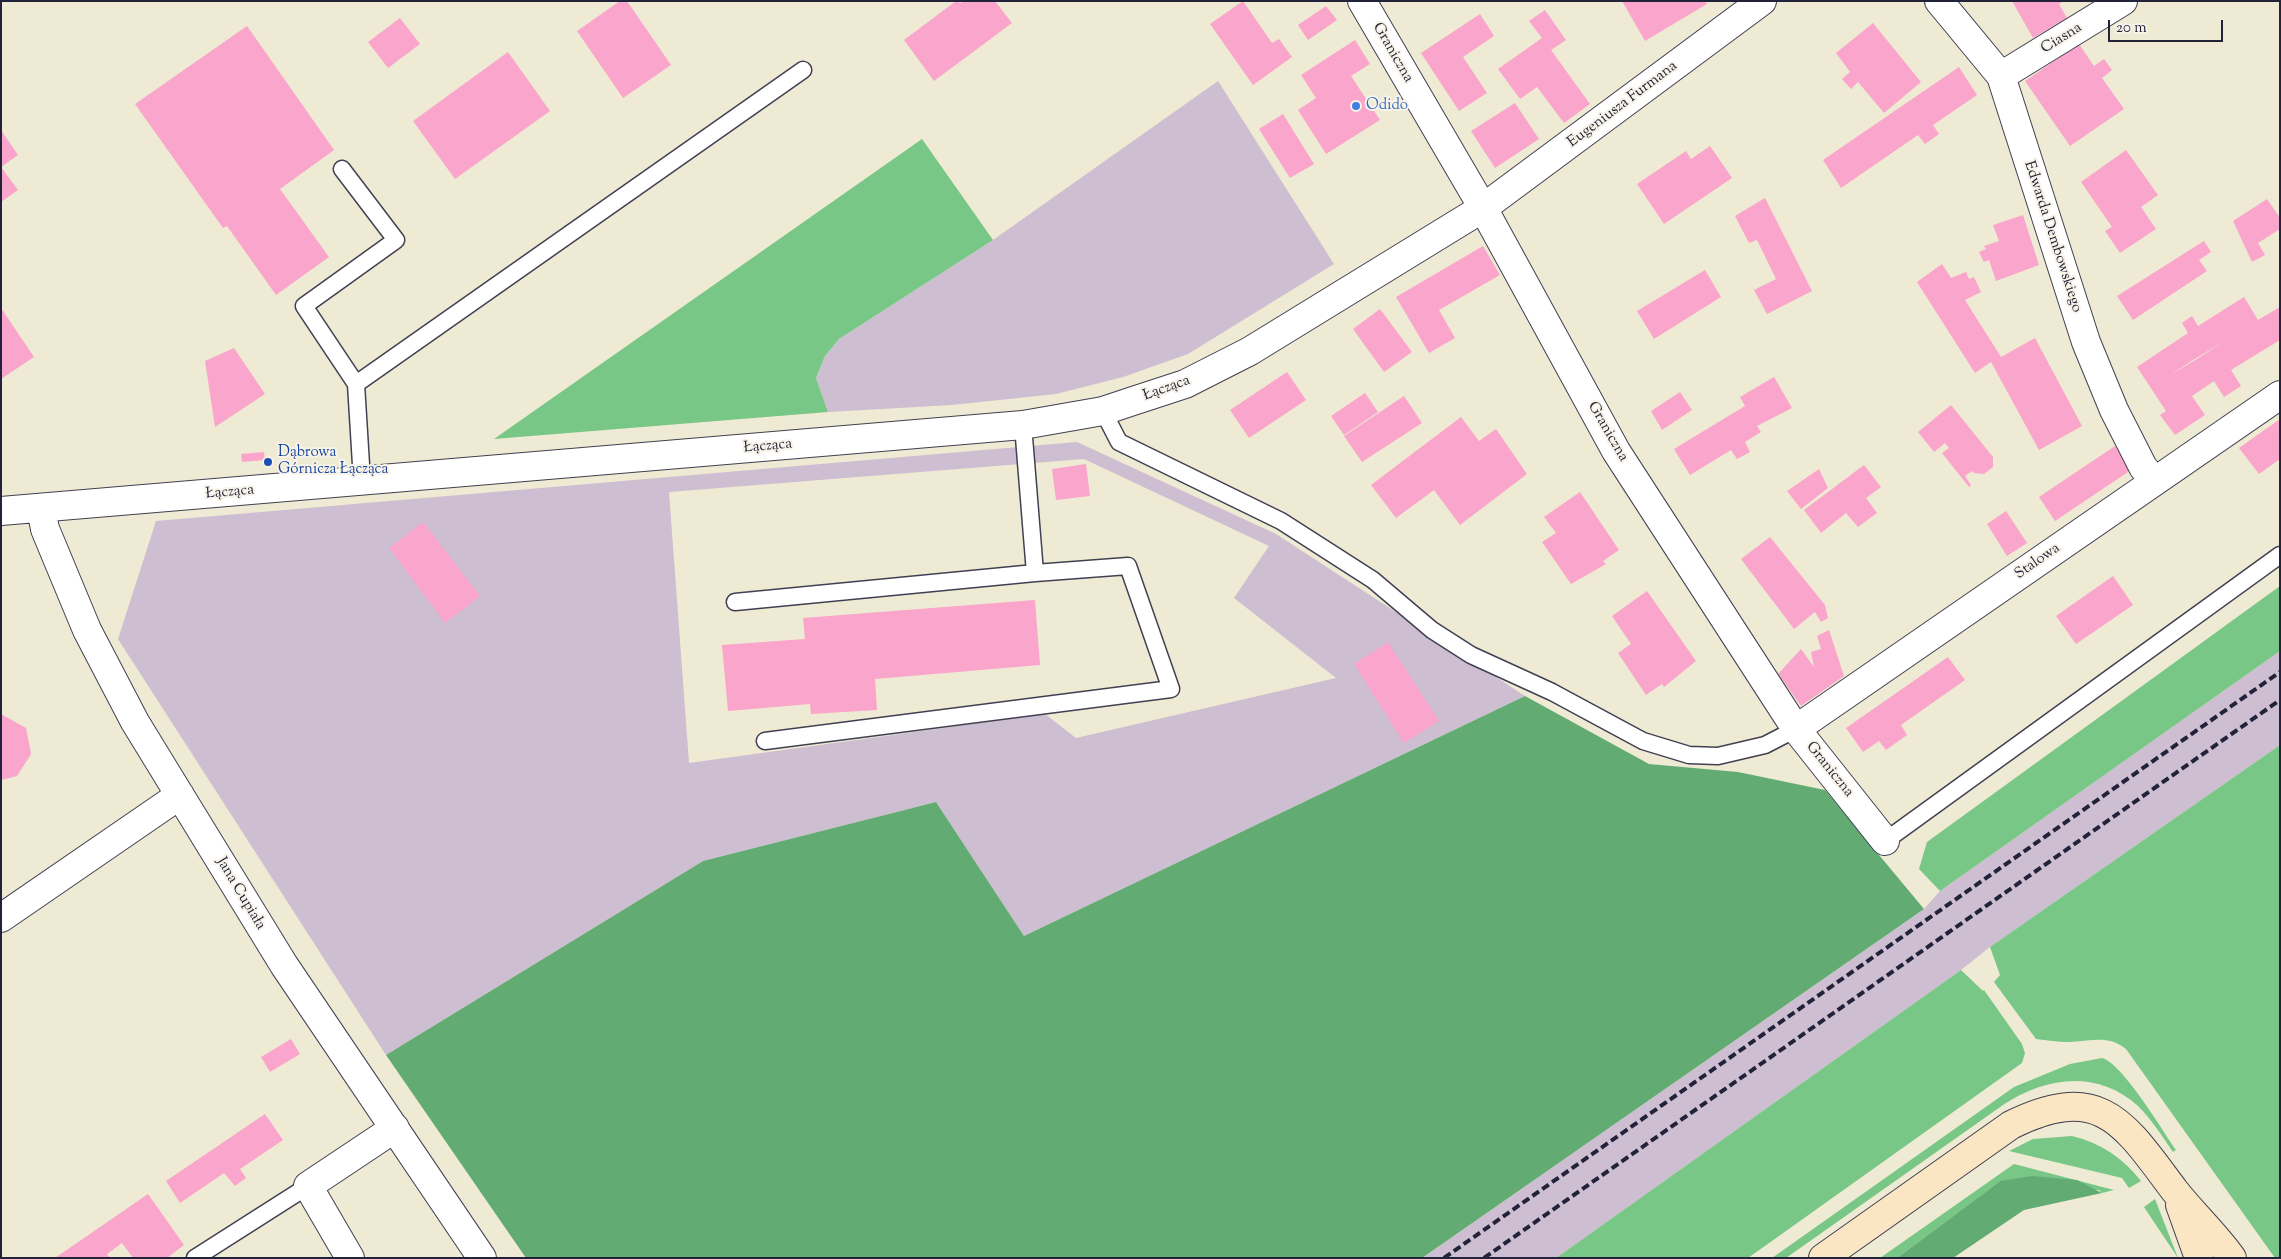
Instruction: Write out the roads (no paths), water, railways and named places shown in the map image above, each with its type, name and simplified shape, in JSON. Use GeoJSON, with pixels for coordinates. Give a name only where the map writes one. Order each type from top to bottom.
{"type":"FeatureCollection","features":[{"type":"Feature","properties":{"kind":"street","name":"Graniczna"},"geometry":{"type":"LineString","coordinates":[[1362,1],[1483,208],[1616,451],[1796,730],[1885,841]]}},
{"type":"Feature","properties":{"kind":"street","name":"Eugeniusza Furmana"},"geometry":{"type":"LineString","coordinates":[[1483,208],[1762,1]]}},
{"type":"Feature","properties":{"kind":"street","name":"Edwarda Dembowskiego"},"geometry":{"type":"LineString","coordinates":[[1939,1],[2001,76],[2086,342],[2118,418],[2143,467],[2154,481]]}},
{"type":"Feature","properties":{"kind":"street","name":"Ciasna"},"geometry":{"type":"LineString","coordinates":[[2001,76],[2123,1]]}},
{"type":"Feature","properties":{"kind":"street","name":"Łącząca"},"geometry":{"type":"LineString","coordinates":[[1,511],[1023,425],[1103,411],[1185,384],[1250,351],[1483,208]]}},
{"type":"Feature","properties":{"kind":"street","name":"Stalowa"},"geometry":{"type":"LineString","coordinates":[[1796,730],[2280,395]]}},
{"type":"Feature","properties":{"kind":"street","name":"Jana Cupiała"},"geometry":{"type":"LineString","coordinates":[[41,508],[45,529],[102,661],[135,722],[284,965],[482,1258]]}},
{"type":"Feature","properties":{"kind":"street"},"geometry":{"type":"LineString","coordinates":[[1,918],[180,795]]}},
{"type":"Feature","properties":{"kind":"street"},"geometry":{"type":"LineString","coordinates":[[1823,1258],[2012,1125],[2046,1112],[2075,1108],[2099,1111],[2122,1124],[2146,1150],[2174,1190],[2232,1258]]}},
{"type":"Feature","properties":{"kind":"street"},"geometry":{"type":"LineString","coordinates":[[350,1258],[308,1186],[395,1128]]}},
{"type":"Feature","properties":{"kind":"street"},"geometry":{"type":"LineString","coordinates":[[2174,1190],[2199,1258]]}},
{"type":"Feature","properties":{"kind":"lane"},"geometry":{"type":"LineString","coordinates":[[356,384],[803,70]]}},
{"type":"Feature","properties":{"kind":"lane"},"geometry":{"type":"LineString","coordinates":[[342,169],[396,240],[304,306],[356,384],[362,481]]}},
{"type":"Feature","properties":{"kind":"lane"},"geometry":{"type":"LineString","coordinates":[[1103,411],[1119,442],[1281,521],[1373,580],[1432,630],[1471,655],[1552,692],[1643,741],[1689,755],[1718,756],[1765,746],[1796,730]]}},
{"type":"Feature","properties":{"kind":"lane"},"geometry":{"type":"LineString","coordinates":[[1023,425],[1036,573]]}},
{"type":"Feature","properties":{"kind":"lane"},"geometry":{"type":"LineString","coordinates":[[1885,841],[2280,555]]}},
{"type":"Feature","properties":{"kind":"lane"},"geometry":{"type":"LineString","coordinates":[[735,602],[1128,566],[1170,689],[765,741]]}},
{"type":"Feature","properties":{"kind":"lane"},"geometry":{"type":"LineString","coordinates":[[195,1258],[308,1186]]}},
{"type":"Feature","properties":{"kind":"railway"},"geometry":{"type":"LineString","coordinates":[[1444,1258],[2280,672]]}},
{"type":"Feature","properties":{"kind":"railway"},"geometry":{"type":"LineString","coordinates":[[1484,1258],[2280,700]]}},
{"type":"Feature","properties":{"kind":"place","name":"Odido"},"geometry":{"type":"Point","coordinates":[1356,106]}},
{"type":"Feature","properties":{"kind":"place","name":"Dąbrowa Górnicza Łącząca"},"geometry":{"type":"Point","coordinates":[268,462]}}]}
